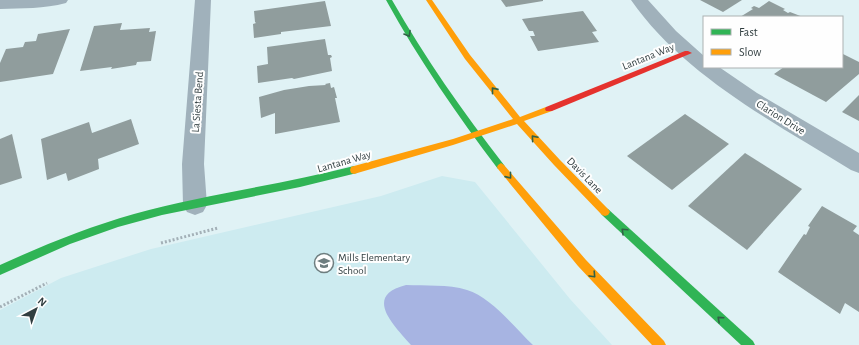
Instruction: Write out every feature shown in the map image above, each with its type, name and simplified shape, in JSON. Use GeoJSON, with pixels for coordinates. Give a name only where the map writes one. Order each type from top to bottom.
{"type":"FeatureCollection","features":[{"type":"Feature","properties":{"kind":"street"},"geometry":{"type":"LineString","coordinates":[[0,4],[35,3],[60,0]]}},
{"type":"Feature","properties":{"kind":"street","name":"La Siesta Bend"},"geometry":{"type":"LineString","coordinates":[[195,204],[193,164],[203,0]]}},
{"type":"Feature","properties":{"kind":"street"},"geometry":{"type":"LineString","coordinates":[[389,0],[418,51],[476,135],[541,216],[660,345]]}},
{"type":"Feature","properties":{"kind":"street","name":"Davis Lane"},"geometry":{"type":"LineString","coordinates":[[429,0],[462,48],[519,121],[603,211],[669,274],[749,345]]}},
{"type":"Feature","properties":{"kind":"street","name":"Clarion Drive"},"geometry":{"type":"LineString","coordinates":[[640,0],[688,53],[703,64]]}},
{"type":"Feature","properties":{"kind":"street","name":"Lantana Way"},"geometry":{"type":"LineString","coordinates":[[0,270],[87,233],[141,216],[195,204],[314,182],[476,135],[519,121],[688,53]]}},
{"type":"Feature","properties":{"kind":"street","name":"Clarion Drive"},"geometry":{"type":"LineString","coordinates":[[708,68],[750,98],[859,164]]}},
{"type":"Feature","properties":{"kind":"path"},"geometry":{"type":"LineString","coordinates":[[161,243],[225,226]]}},
{"type":"Feature","properties":{"kind":"path"},"geometry":{"type":"LineString","coordinates":[[0,307],[47,283]]}},
{"type":"Feature","properties":{"kind":"shaded area","name":"Mills Elementary School"},"geometry":{"type":"Polygon","coordinates":[[[442,176],[475,182],[570,299],[612,345],[0,345],[0,310],[61,278],[151,249],[381,196],[442,176]]]}},
{"type":"Feature","properties":{"kind":"water"},"geometry":{"type":"Polygon","coordinates":[[[406,285],[460,288],[476,294],[494,306],[533,345],[411,345],[391,321],[384,304],[386,296],[393,290],[406,285]]]}},
{"type":"Feature","properties":{"kind":"building"},"geometry":{"type":"Polygon","coordinates":[[[501,0],[543,0],[543,1],[506,7],[501,0]]]}},
{"type":"Feature","properties":{"kind":"building"},"geometry":{"type":"Polygon","coordinates":[[[700,0],[742,0],[723,12],[700,0]]]}},
{"type":"Feature","properties":{"kind":"building"},"geometry":{"type":"Polygon","coordinates":[[[325,1],[331,26],[281,32],[281,34],[254,38],[253,24],[256,23],[254,11],[325,1]]]}},
{"type":"Feature","properties":{"kind":"building"},"geometry":{"type":"Polygon","coordinates":[[[769,1],[785,9],[783,10],[788,13],[790,12],[800,16],[742,16],[753,9],[751,8],[754,6],[759,8],[769,1]]]}},
{"type":"Feature","properties":{"kind":"building"},"geometry":{"type":"Polygon","coordinates":[[[583,11],[597,31],[592,32],[599,42],[538,51],[530,36],[535,36],[533,31],[529,31],[522,19],[583,11]]]}},
{"type":"Feature","properties":{"kind":"building"},"geometry":{"type":"Polygon","coordinates":[[[122,23],[120,30],[150,28],[149,32],[156,31],[151,61],[137,62],[136,65],[111,69],[112,67],[80,71],[94,26],[122,23]]]}},
{"type":"Feature","properties":{"kind":"building"},"geometry":{"type":"Polygon","coordinates":[[[70,29],[53,74],[0,82],[0,63],[6,49],[23,47],[25,42],[36,41],[38,34],[70,29]]]}},
{"type":"Feature","properties":{"kind":"building"},"geometry":{"type":"Polygon","coordinates":[[[325,39],[328,55],[331,55],[332,57],[330,58],[332,71],[294,79],[292,78],[258,83],[257,66],[268,64],[267,47],[325,39]]]}},
{"type":"Feature","properties":{"kind":"building"},"geometry":{"type":"Polygon","coordinates":[[[843,54],[859,62],[859,74],[826,102],[774,74],[783,68],[843,68],[843,54]]]}},
{"type":"Feature","properties":{"kind":"building"},"geometry":{"type":"Polygon","coordinates":[[[330,83],[331,88],[334,87],[337,98],[335,98],[340,122],[275,134],[275,113],[261,118],[259,97],[284,90],[326,85],[325,84],[330,83]]]}},
{"type":"Feature","properties":{"kind":"building"},"geometry":{"type":"Polygon","coordinates":[[[859,95],[859,121],[842,112],[859,95]]]}},
{"type":"Feature","properties":{"kind":"building"},"geometry":{"type":"Polygon","coordinates":[[[685,114],[729,144],[672,190],[627,156],[685,114]]]}},
{"type":"Feature","properties":{"kind":"building"},"geometry":{"type":"Polygon","coordinates":[[[131,119],[139,144],[98,159],[99,169],[68,181],[66,173],[47,180],[41,139],[89,122],[92,133],[131,119]]]}},
{"type":"Feature","properties":{"kind":"building"},"geometry":{"type":"Polygon","coordinates":[[[12,134],[22,178],[0,185],[0,139],[12,134]]]}},
{"type":"Feature","properties":{"kind":"building"},"geometry":{"type":"Polygon","coordinates":[[[745,153],[802,189],[747,250],[688,206],[745,153]]]}},
{"type":"Feature","properties":{"kind":"building"},"geometry":{"type":"Polygon","coordinates":[[[822,206],[857,226],[853,231],[859,235],[859,312],[845,303],[840,314],[778,272],[804,234],[806,235],[810,227],[808,226],[822,206]]]}},
{"type":"Feature","properties":{"kind":"traffic: fast"},"geometry":{"type":"LineString","coordinates":[[389,0],[414,44],[442,86],[501,167]]}},
{"type":"Feature","properties":{"kind":"traffic: fast"},"geometry":{"type":"LineString","coordinates":[[0,270],[67,241],[118,223],[162,211],[300,183],[354,170]]}},
{"type":"Feature","properties":{"kind":"traffic: fast"},"geometry":{"type":"LineString","coordinates":[[605,212],[749,345]]}},
{"type":"Feature","properties":{"kind":"traffic: slow"},"geometry":{"type":"LineString","coordinates":[[429,0],[468,57],[511,111],[557,163],[605,212]]}},
{"type":"Feature","properties":{"kind":"traffic: slow"},"geometry":{"type":"LineString","coordinates":[[354,170],[477,134],[549,109]]}},
{"type":"Feature","properties":{"kind":"traffic: slow"},"geometry":{"type":"LineString","coordinates":[[501,167],[582,263],[660,345]]}},
{"type":"Feature","properties":{"kind":"traffic: jam"},"geometry":{"type":"LineString","coordinates":[[549,109],[688,53]]}},
{"type":"Feature","properties":{"kind":"place","name":"Mills Elementary School"},"geometry":{"type":"Point","coordinates":[324,263]}}]}
